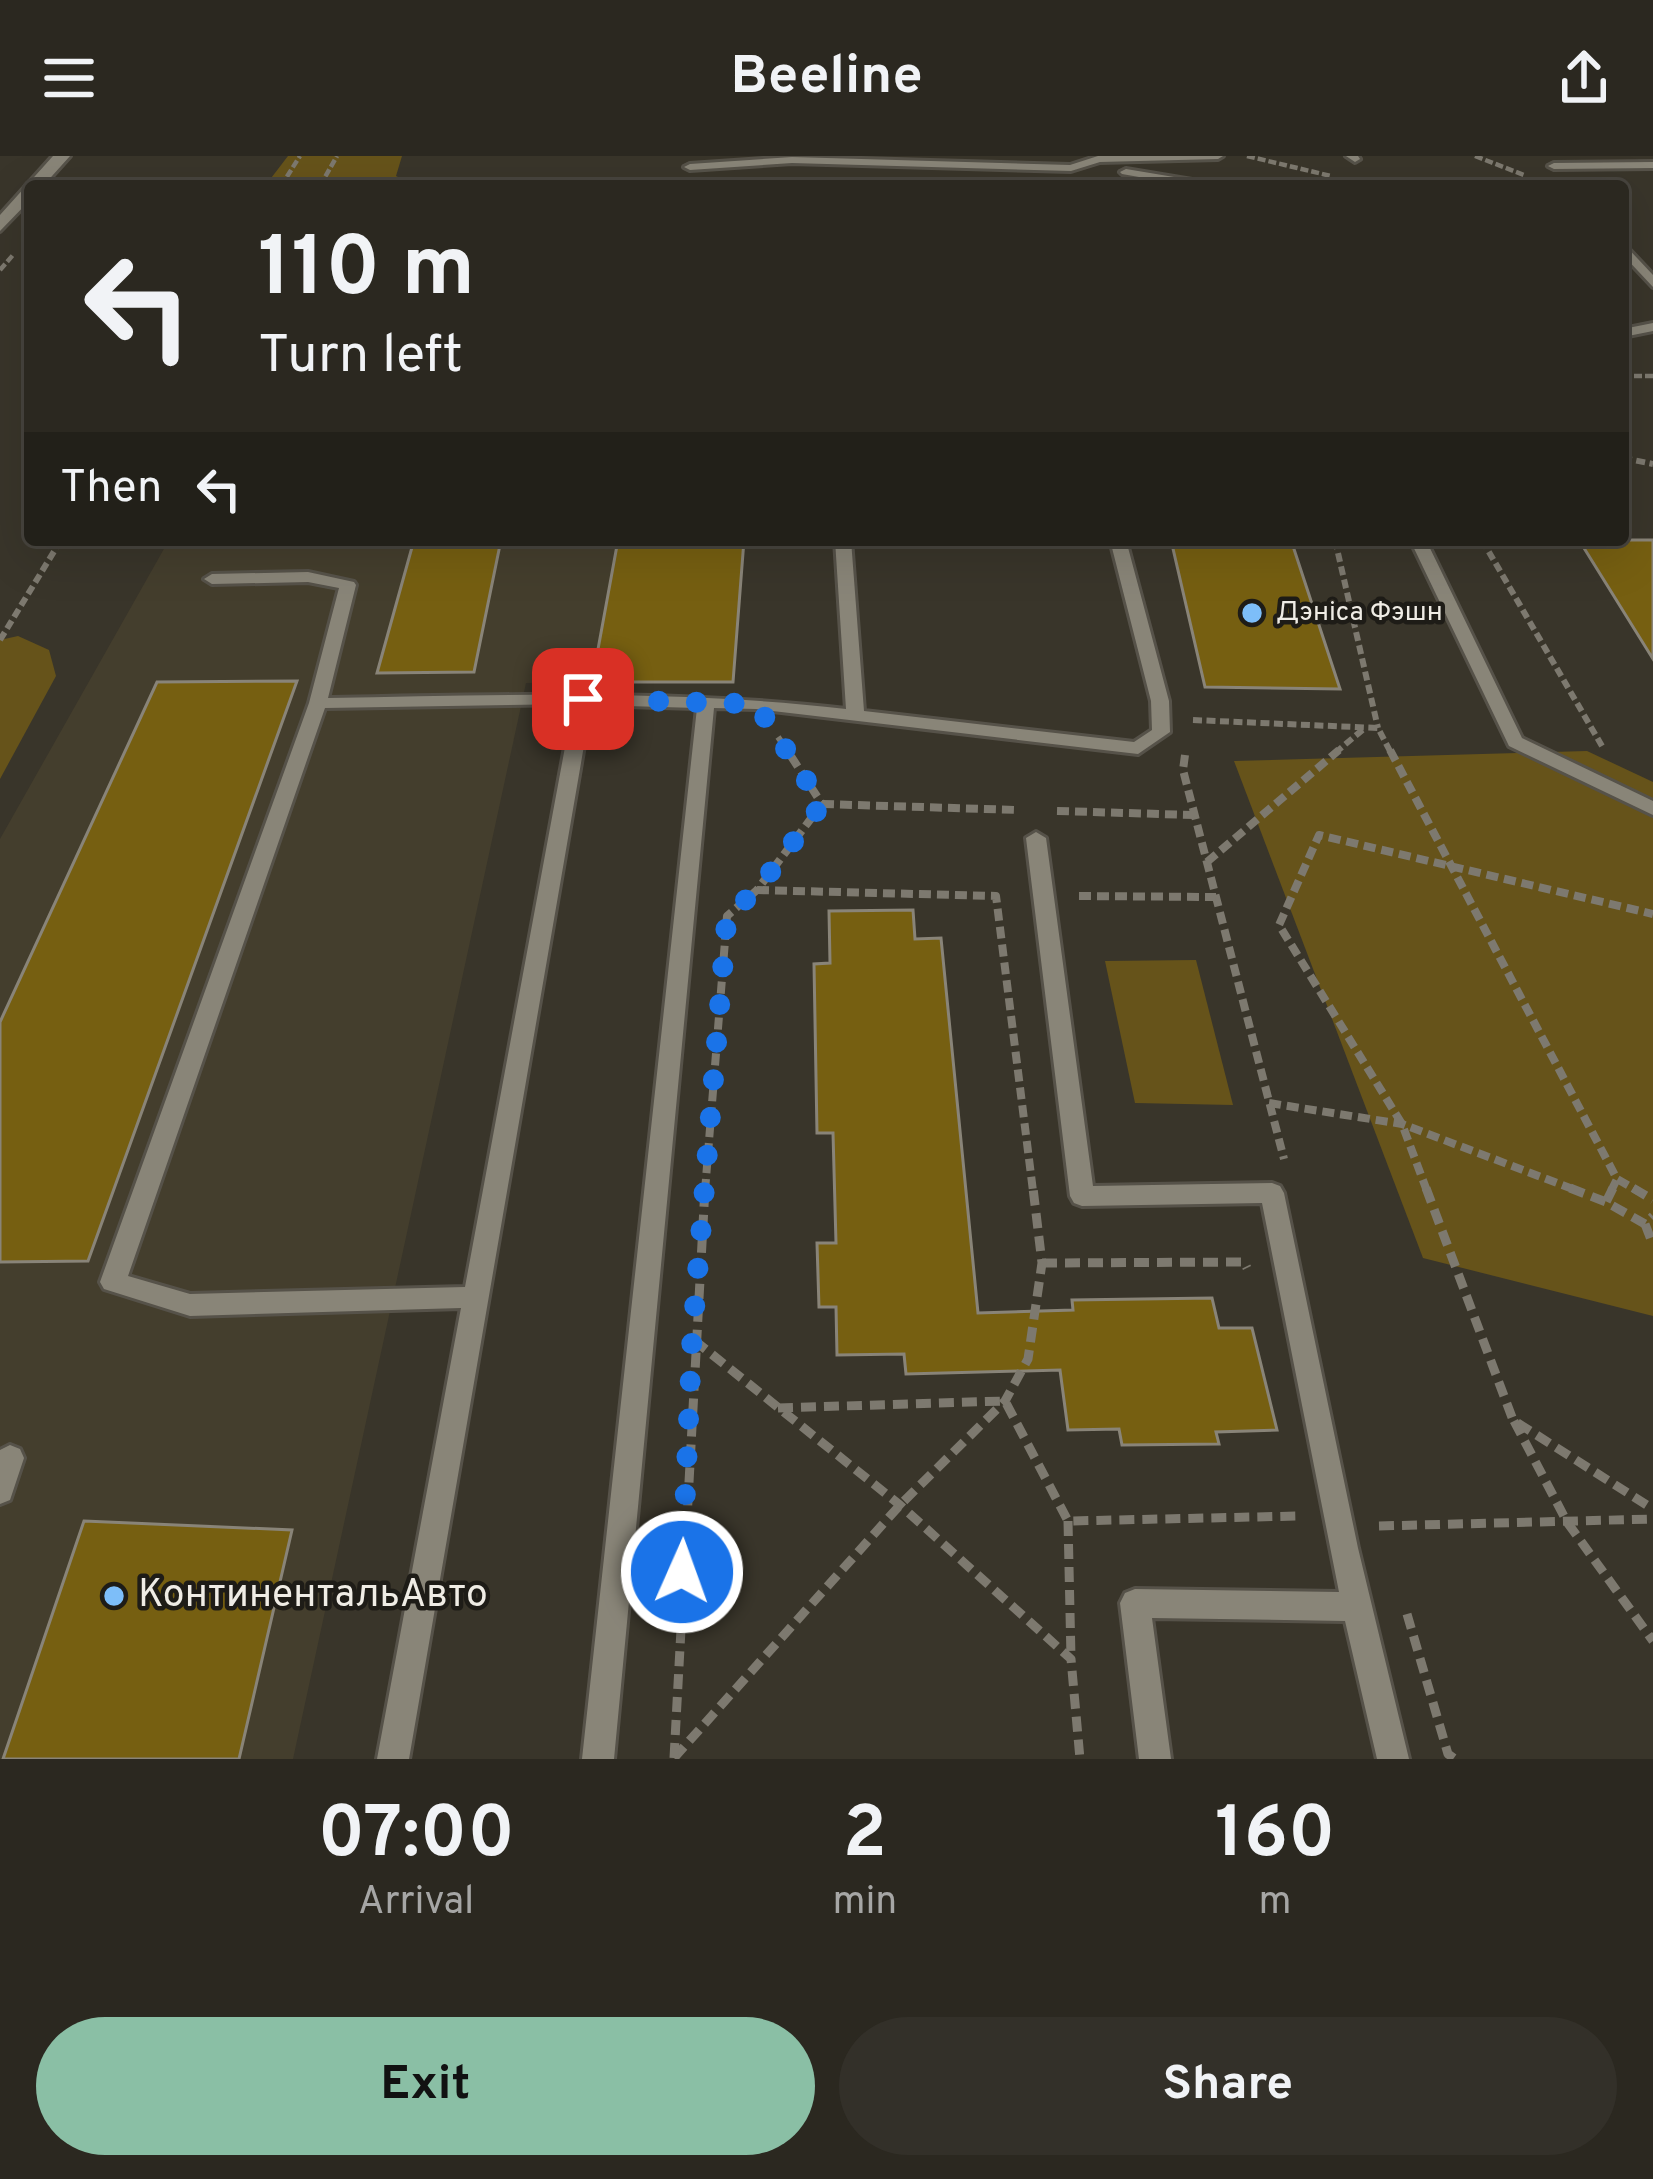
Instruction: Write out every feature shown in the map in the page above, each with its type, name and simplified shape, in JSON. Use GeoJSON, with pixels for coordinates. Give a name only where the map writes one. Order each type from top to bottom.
{"type":"FeatureCollection","features":[{"type":"Feature","properties":{"kind":"street"},"geometry":{"type":"LineString","coordinates":[[40,180],[62,156]]}},
{"type":"Feature","properties":{"kind":"street"},"geometry":{"type":"LineString","coordinates":[[0,226],[24,198]]}},
{"type":"Feature","properties":{"kind":"lane"},"geometry":{"type":"LineString","coordinates":[[1071,168],[1099,159],[1219,157]]}},
{"type":"Feature","properties":{"kind":"lane"},"geometry":{"type":"LineString","coordinates":[[690,167],[792,160],[1071,168],[1184,180]]}},
{"type":"Feature","properties":{"kind":"lane"},"geometry":{"type":"LineString","coordinates":[[1550,161],[1653,166]]}},
{"type":"Feature","properties":{"kind":"lane"},"geometry":{"type":"LineString","coordinates":[[721,165],[727,180]]}},
{"type":"Feature","properties":{"kind":"lane"},"geometry":{"type":"LineString","coordinates":[[1629,255],[1653,283]]}},
{"type":"Feature","properties":{"kind":"lane"},"geometry":{"type":"LineString","coordinates":[[843,546],[855,716]]}},
{"type":"Feature","properties":{"kind":"lane"},"geometry":{"type":"LineString","coordinates":[[318,703],[583,699],[756,704],[1138,748],[1161,732],[1160,701],[1120,546]]}},
{"type":"Feature","properties":{"kind":"lane"},"geometry":{"type":"LineString","coordinates":[[1421,546],[1515,742],[1653,809]]}},
{"type":"Feature","properties":{"kind":"lane"},"geometry":{"type":"LineString","coordinates":[[212,579],[308,577],[348,585],[318,703],[113,1282],[190,1305],[476,1297]]}},
{"type":"Feature","properties":{"kind":"lane"},"geometry":{"type":"LineString","coordinates":[[393,1759],[583,699]]}},
{"type":"Feature","properties":{"kind":"lane"},"geometry":{"type":"LineString","coordinates":[[598,1759],[706,703]]}},
{"type":"Feature","properties":{"kind":"lane"},"geometry":{"type":"LineString","coordinates":[[1036,838],[1082,1196],[1272,1193],[1340,1518],[1353,1606],[1393,1759]]}},
{"type":"Feature","properties":{"kind":"lane"},"geometry":{"type":"LineString","coordinates":[[0,1491],[10,1457]]}},
{"type":"Feature","properties":{"kind":"lane"},"geometry":{"type":"LineString","coordinates":[[1155,1759],[1135,1603],[1353,1606]]}},
{"type":"Feature","properties":{"kind":"path"},"geometry":{"type":"LineString","coordinates":[[1219,157],[1251,156],[1333,176]]}},
{"type":"Feature","properties":{"kind":"path"},"geometry":{"type":"LineString","coordinates":[[1475,156],[1537,180]]}},
{"type":"Feature","properties":{"kind":"path"},"geometry":{"type":"LineString","coordinates":[[0,640],[57,546]]}},
{"type":"Feature","properties":{"kind":"path"},"geometry":{"type":"LineString","coordinates":[[1336,546],[1378,728],[1617,1179],[1653,1200]]}},
{"type":"Feature","properties":{"kind":"path"},"geometry":{"type":"LineString","coordinates":[[1486,546],[1597,736]]}},
{"type":"Feature","properties":{"kind":"path"},"geometry":{"type":"LineString","coordinates":[[756,704],[822,804]]}},
{"type":"Feature","properties":{"kind":"path"},"geometry":{"type":"LineString","coordinates":[[1378,728],[1190,720],[1184,770],[1269,1102],[1402,1124],[1649,1220],[1653,1245]]}},
{"type":"Feature","properties":{"kind":"path"},"geometry":{"type":"LineString","coordinates":[[1207,862],[1366,727]]}},
{"type":"Feature","properties":{"kind":"path"},"geometry":{"type":"LineString","coordinates":[[822,804],[1032,810]]}},
{"type":"Feature","properties":{"kind":"path"},"geometry":{"type":"LineString","coordinates":[[674,1759],[692,1339],[727,916],[757,890],[822,804]]}},
{"type":"Feature","properties":{"kind":"path"},"geometry":{"type":"LineString","coordinates":[[1055,811],[1195,815]]}},
{"type":"Feature","properties":{"kind":"path"},"geometry":{"type":"LineString","coordinates":[[1653,914],[1319,836],[1279,925],[1402,1124],[1514,1420],[1568,1522],[1653,1641]]}},
{"type":"Feature","properties":{"kind":"path"},"geometry":{"type":"LineString","coordinates":[[674,1759],[900,1505],[1005,1401],[1028,1359],[1042,1263],[996,896],[757,890]]}},
{"type":"Feature","properties":{"kind":"path"},"geometry":{"type":"LineString","coordinates":[[1043,896],[1216,897]]}},
{"type":"Feature","properties":{"kind":"path"},"geometry":{"type":"LineString","coordinates":[[1606,1202],[1617,1179]]}},
{"type":"Feature","properties":{"kind":"path"},"geometry":{"type":"LineString","coordinates":[[1042,1263],[1244,1262],[1252,1281]]}},
{"type":"Feature","properties":{"kind":"path"},"geometry":{"type":"LineString","coordinates":[[692,1339],[900,1505],[1071,1659]]}},
{"type":"Feature","properties":{"kind":"path"},"geometry":{"type":"LineString","coordinates":[[778,1408],[1005,1401]]}},
{"type":"Feature","properties":{"kind":"path"},"geometry":{"type":"LineString","coordinates":[[1005,1401],[1068,1521],[1071,1659],[1080,1759]]}},
{"type":"Feature","properties":{"kind":"path"},"geometry":{"type":"LineString","coordinates":[[1514,1420],[1653,1509]]}},
{"type":"Feature","properties":{"kind":"path"},"geometry":{"type":"LineString","coordinates":[[1068,1521],[1306,1515],[1301,1493]]}},
{"type":"Feature","properties":{"kind":"path"},"geometry":{"type":"LineString","coordinates":[[1340,1518],[1382,1526],[1653,1519]]}},
{"type":"Feature","properties":{"kind":"shaded area"},"geometry":{"type":"Polygon","coordinates":[[[288,156],[402,156],[396,176],[404,180],[270,180],[288,156]]]}},
{"type":"Feature","properties":{"kind":"shaded area"},"geometry":{"type":"Polygon","coordinates":[[[166,546],[744,546],[733,682],[526,683],[293,1759],[0,1759],[0,839],[166,546]]]}},
{"type":"Feature","properties":{"kind":"shaded area"},"geometry":{"type":"Polygon","coordinates":[[[18,636],[49,650],[56,676],[0,779],[0,640],[18,636]]]}},
{"type":"Feature","properties":{"kind":"shaded area"},"geometry":{"type":"Polygon","coordinates":[[[1587,751],[1653,782],[1653,1316],[1423,1258],[1234,761],[1587,751]]]}},
{"type":"Feature","properties":{"kind":"shaded area"},"geometry":{"type":"Polygon","coordinates":[[[1196,960],[1233,1105],[1135,1103],[1105,961],[1196,960]]]}},
{"type":"Feature","properties":{"kind":"building"},"geometry":{"type":"Polygon","coordinates":[[[1629,540],[1653,540],[1653,659],[1583,546],[1629,546],[1629,540]]]}},
{"type":"Feature","properties":{"kind":"building"},"geometry":{"type":"Polygon","coordinates":[[[412,546],[500,546],[474,672],[377,673],[412,546]]]}},
{"type":"Feature","properties":{"kind":"building"},"geometry":{"type":"Polygon","coordinates":[[[617,546],[744,546],[733,682],[592,682],[617,546]]]}},
{"type":"Feature","properties":{"kind":"building","name":"Дэніса Фэшн"},"geometry":{"type":"Polygon","coordinates":[[[1172,546],[1293,546],[1340,689],[1205,687],[1172,546]]]}},
{"type":"Feature","properties":{"kind":"building"},"geometry":{"type":"Polygon","coordinates":[[[297,681],[88,1261],[0,1262],[0,1022],[157,682],[297,681]]]}},
{"type":"Feature","properties":{"kind":"building"},"geometry":{"type":"Polygon","coordinates":[[[913,910],[915,939],[941,938],[978,1313],[1073,1310],[1072,1300],[1212,1298],[1219,1328],[1252,1328],[1277,1430],[1216,1432],[1219,1444],[1122,1445],[1119,1429],[1068,1430],[1060,1370],[906,1374],[904,1354],[837,1355],[836,1307],[819,1307],[817,1243],[836,1243],[833,1133],[817,1133],[814,964],[830,963],[829,911],[913,910]]]}},
{"type":"Feature","properties":{"kind":"building"},"geometry":{"type":"Polygon","coordinates":[[[84,1521],[292,1530],[239,1759],[3,1759],[84,1521]]]}},
{"type":"Feature","properties":{"kind":"place","name":"Дэніса Фэшн"},"geometry":{"type":"Point","coordinates":[1252,613]}},
{"type":"Feature","properties":{"kind":"place","name":"КонтинентальАвто"},"geometry":{"type":"Point","coordinates":[114,1596]}},
{"type":"Feature","properties":{"kind":"route"},"geometry":{"type":"LineString","coordinates":[[583,699],[756,704],[822,804],[757,890],[727,916],[692,1339],[682,1572]]}}]}
